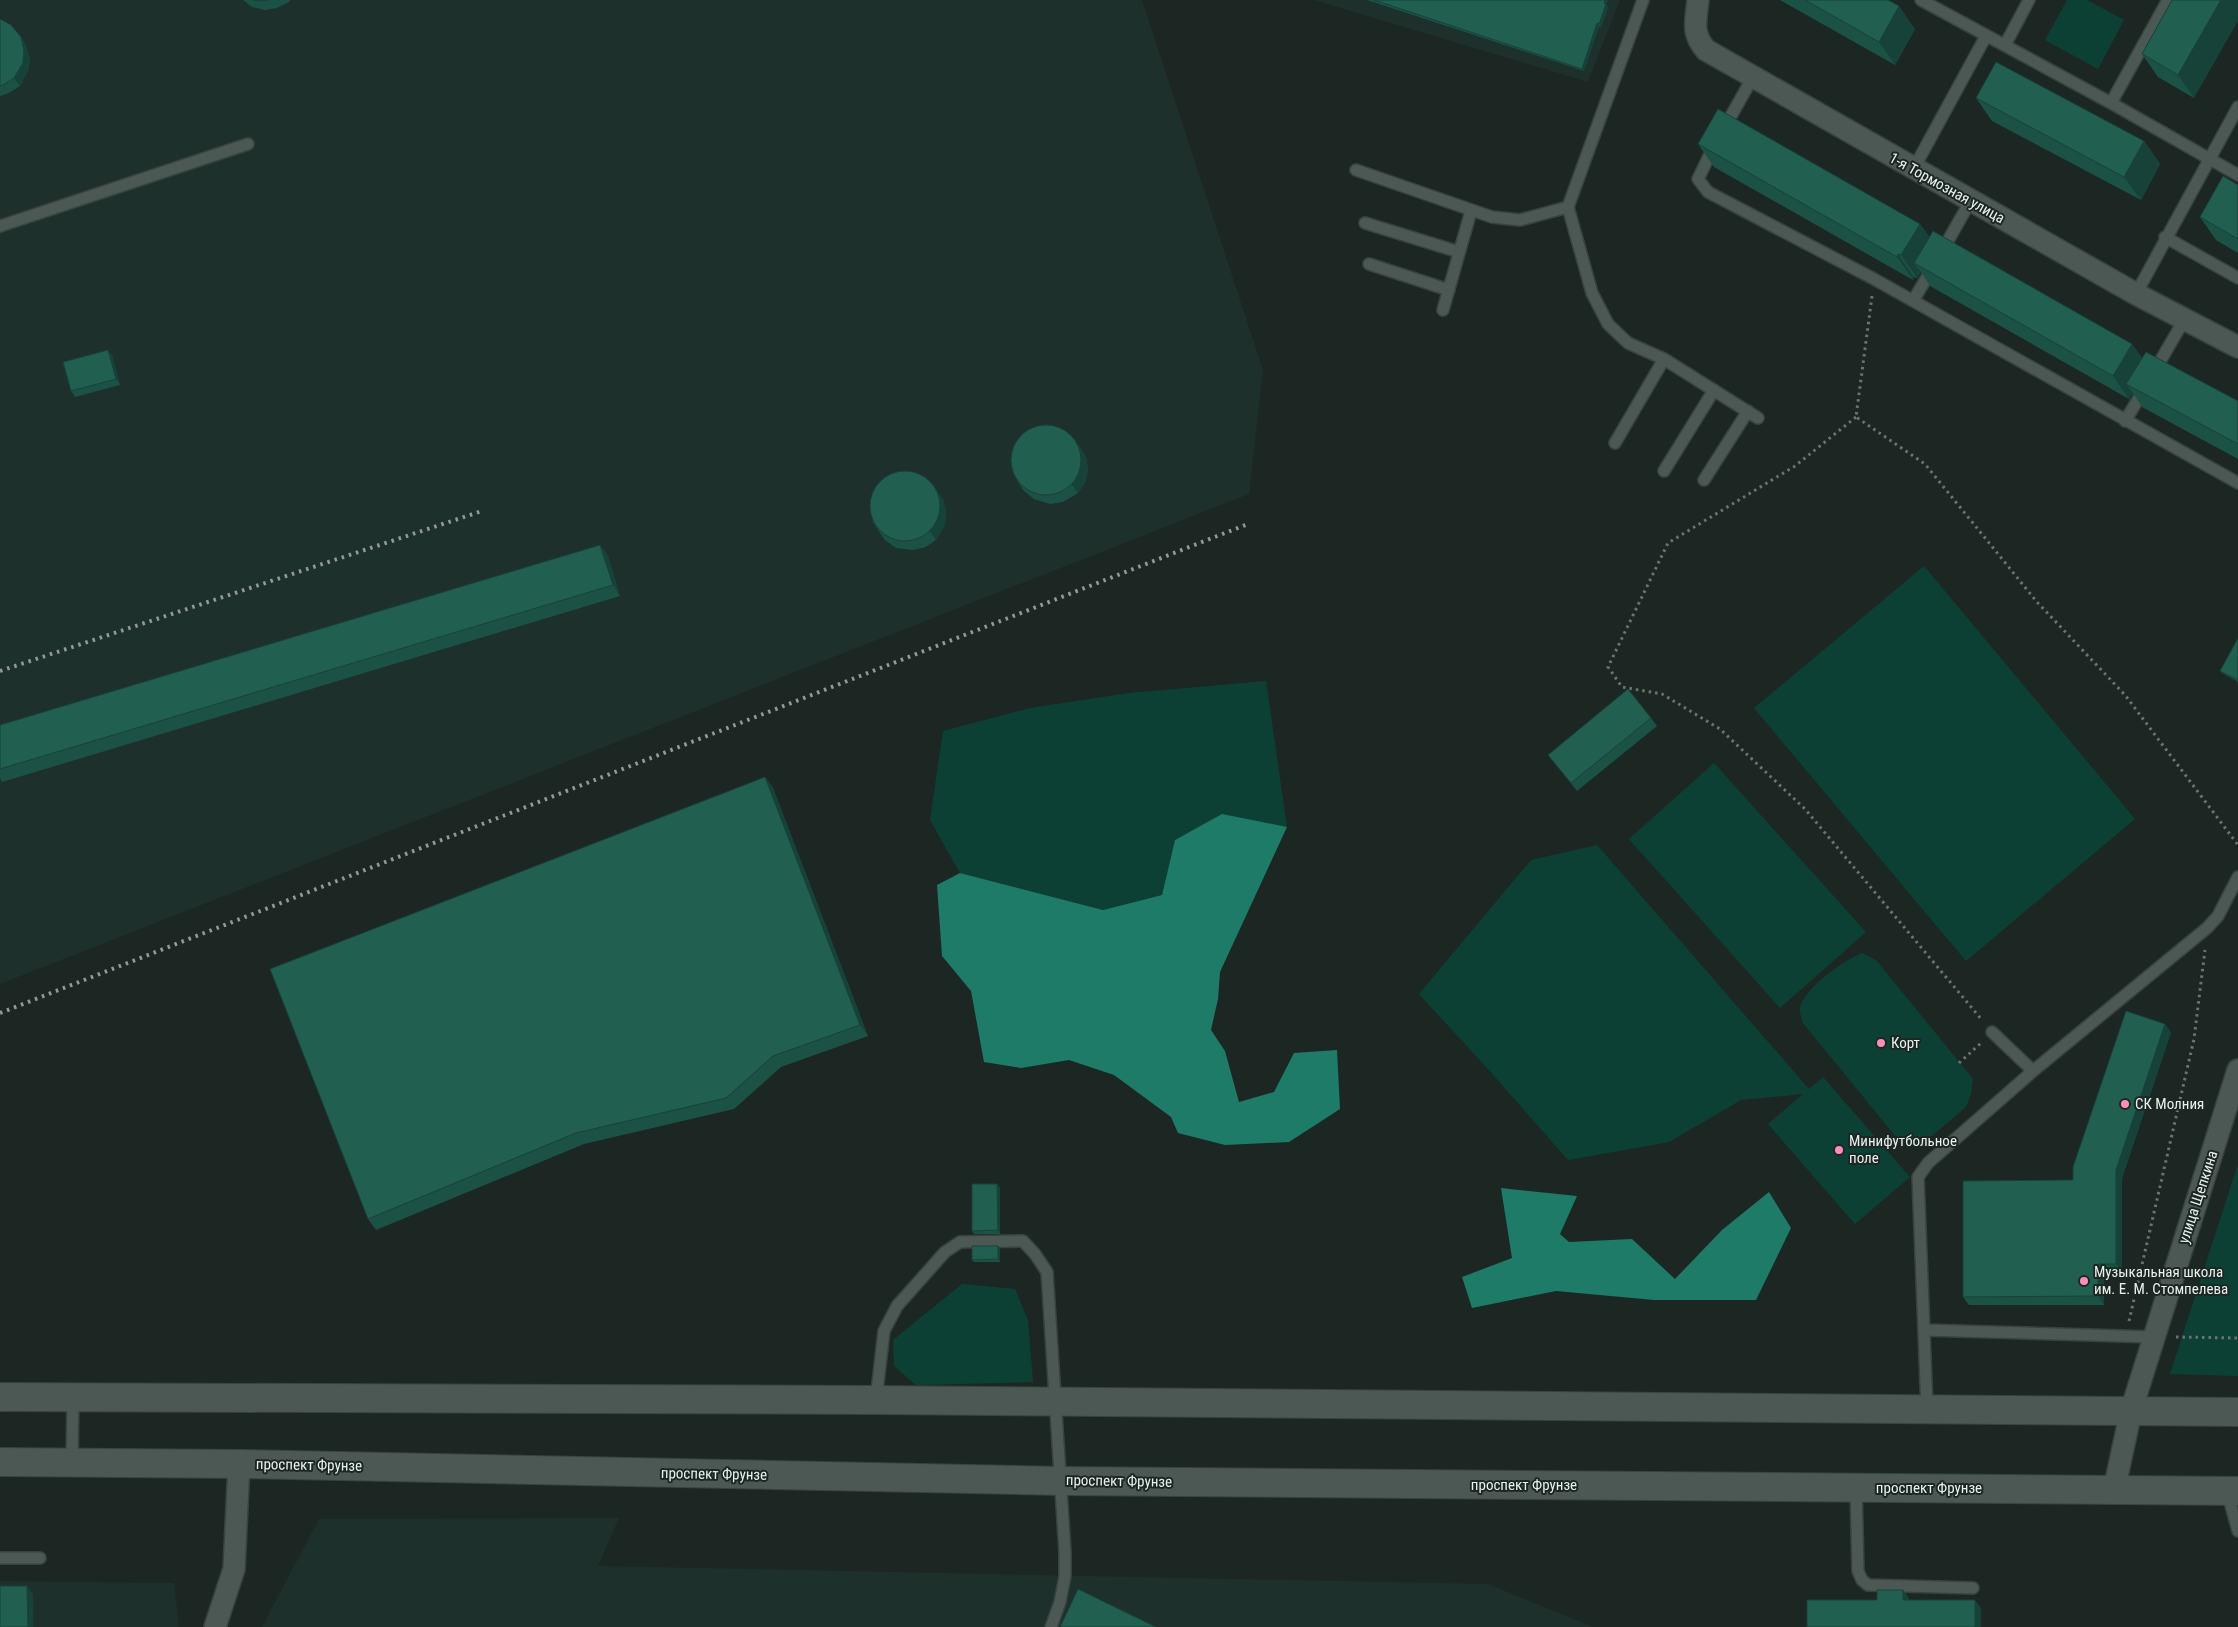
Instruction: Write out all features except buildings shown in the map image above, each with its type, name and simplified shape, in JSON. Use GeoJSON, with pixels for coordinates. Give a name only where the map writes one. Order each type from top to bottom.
{"type":"FeatureCollection","features":[{"type":"Feature","properties":{"kind":"main road"},"geometry":{"type":"LineString","coordinates":[[0,1397],[1056,1401],[2238,1412]]}},
{"type":"Feature","properties":{"kind":"main road","name":"проспект Фрунзе"},"geometry":{"type":"LineString","coordinates":[[0,1462],[239,1464],[1062,1481],[2233,1491]]}},
{"type":"Feature","properties":{"kind":"street","name":"1-я Тормозная улица"},"geometry":{"type":"LineString","coordinates":[[1698,0],[1695,26],[1697,40],[1706,50],[1913,170],[1971,200],[2136,294],[2238,347]]}},
{"type":"Feature","properties":{"kind":"street","name":"улица Щепкина"},"geometry":{"type":"LineString","coordinates":[[2114,1490],[2131,1410],[2238,1070]]}},
{"type":"Feature","properties":{"kind":"street"},"geometry":{"type":"LineString","coordinates":[[215,1627],[234,1569],[239,1464]]}},
{"type":"Feature","properties":{"kind":"lane"},"geometry":{"type":"LineString","coordinates":[[1643,0],[1568,207],[1592,293],[1608,324],[1628,343],[1664,359],[1753,414],[1704,480]]}},
{"type":"Feature","properties":{"kind":"lane"},"geometry":{"type":"LineString","coordinates":[[1921,0],[2111,103],[2238,175]]}},
{"type":"Feature","properties":{"kind":"lane"},"geometry":{"type":"LineString","coordinates":[[2005,45],[2029,0]]}},
{"type":"Feature","properties":{"kind":"lane"},"geometry":{"type":"LineString","coordinates":[[2111,103],[2168,0]]}},
{"type":"Feature","properties":{"kind":"lane"},"geometry":{"type":"LineString","coordinates":[[1913,170],[1986,36]]}},
{"type":"Feature","properties":{"kind":"lane"},"geometry":{"type":"LineString","coordinates":[[1753,77],[1698,179],[1708,192],[1874,279],[2238,484]]}},
{"type":"Feature","properties":{"kind":"lane"},"geometry":{"type":"LineString","coordinates":[[2136,294],[2165,237],[2238,107]]}},
{"type":"Feature","properties":{"kind":"lane"},"geometry":{"type":"LineString","coordinates":[[0,226],[248,144]]}},
{"type":"Feature","properties":{"kind":"lane"},"geometry":{"type":"LineString","coordinates":[[1356,170],[1492,217],[1520,220],[1568,207]]}},
{"type":"Feature","properties":{"kind":"lane"},"geometry":{"type":"LineString","coordinates":[[1913,301],[1971,200]]}},
{"type":"Feature","properties":{"kind":"lane"},"geometry":{"type":"LineString","coordinates":[[1443,310],[1471,211]]}},
{"type":"Feature","properties":{"kind":"lane"},"geometry":{"type":"LineString","coordinates":[[1365,223],[1460,252]]}},
{"type":"Feature","properties":{"kind":"lane"},"geometry":{"type":"LineString","coordinates":[[2165,237],[2238,278]]}},
{"type":"Feature","properties":{"kind":"lane"},"geometry":{"type":"LineString","coordinates":[[1369,264],[1449,290]]}},
{"type":"Feature","properties":{"kind":"lane"},"geometry":{"type":"LineString","coordinates":[[2125,421],[2184,320]]}},
{"type":"Feature","properties":{"kind":"lane"},"geometry":{"type":"LineString","coordinates":[[1615,442],[1664,359]]}},
{"type":"Feature","properties":{"kind":"lane"},"geometry":{"type":"LineString","coordinates":[[1664,471],[1714,390]]}},
{"type":"Feature","properties":{"kind":"lane"},"geometry":{"type":"LineString","coordinates":[[1927,1409],[1918,1177],[1928,1163],[2033,1071],[2208,928],[2218,916],[2238,877]]}},
{"type":"Feature","properties":{"kind":"lane"},"geometry":{"type":"LineString","coordinates":[[1992,1032],[2033,1071]]}},
{"type":"Feature","properties":{"kind":"lane"},"geometry":{"type":"LineString","coordinates":[[876,1400],[884,1331],[897,1306],[945,1252],[960,1242],[1023,1241],[1035,1254],[1047,1272],[1062,1481],[1064,1576],[1060,1602],[1051,1627]]}},
{"type":"Feature","properties":{"kind":"lane"},"geometry":{"type":"LineString","coordinates":[[1924,1330],[2154,1337]]}},
{"type":"Feature","properties":{"kind":"lane"},"geometry":{"type":"LineString","coordinates":[[72,1463],[74,1398]]}},
{"type":"Feature","properties":{"kind":"lane"},"geometry":{"type":"LineString","coordinates":[[1856,1488],[1858,1571],[1862,1580],[1868,1585],[1973,1588]]}},
{"type":"Feature","properties":{"kind":"lane"},"geometry":{"type":"LineString","coordinates":[[2233,1491],[2238,1531]]}},
{"type":"Feature","properties":{"kind":"lane"},"geometry":{"type":"LineString","coordinates":[[0,1558],[40,1558]]}},
{"type":"Feature","properties":{"kind":"path"},"geometry":{"type":"LineString","coordinates":[[1874,279],[1856,417],[1796,466],[1668,543],[1608,667],[1622,687],[1662,694],[1720,729],[1798,802],[1992,1032],[1959,1063]]}},
{"type":"Feature","properties":{"kind":"path"},"geometry":{"type":"LineString","coordinates":[[1856,417],[1925,464],[2037,602],[2125,695],[2238,845]]}},
{"type":"Feature","properties":{"kind":"path"},"geometry":{"type":"LineString","coordinates":[[2126,1336],[2194,1039],[2208,928]]}},
{"type":"Feature","properties":{"kind":"path"},"geometry":{"type":"LineString","coordinates":[[2154,1337],[2238,1338]]}},
{"type":"Feature","properties":{"kind":"shaded area"},"geometry":{"type":"Polygon","coordinates":[[[0,0],[1142,0],[1263,370],[1249,494],[0,984],[0,0]]]}},
{"type":"Feature","properties":{"kind":"shaded area"},"geometry":{"type":"Polygon","coordinates":[[[1314,0],[1620,0],[1588,82],[1314,0]]]}},
{"type":"Feature","properties":{"kind":"shaded area"},"geometry":{"type":"Polygon","coordinates":[[[2067,0],[2087,0],[2124,20],[2098,69],[2045,40],[2067,0]]]}},
{"type":"Feature","properties":{"kind":"shaded area"},"geometry":{"type":"Polygon","coordinates":[[[1924,566],[2135,819],[1966,961],[1754,708],[1924,566]]]}},
{"type":"Feature","properties":{"kind":"shaded area"},"geometry":{"type":"Polygon","coordinates":[[[1266,681],[1287,827],[1222,815],[1175,840],[1162,895],[1103,910],[960,873],[930,820],[943,731],[1030,708],[1129,693],[1266,681]]]}},
{"type":"Feature","properties":{"kind":"shaded area"},"geometry":{"type":"Polygon","coordinates":[[[1714,763],[1866,932],[1780,1008],[1629,839],[1714,763]]]}},
{"type":"Feature","properties":{"kind":"shaded area"},"geometry":{"type":"Polygon","coordinates":[[[1222,814],[1287,827],[1220,972],[1218,999],[1211,1030],[1225,1051],[1239,1102],[1274,1092],[1294,1053],[1337,1050],[1340,1109],[1289,1142],[1225,1145],[1178,1133],[1171,1117],[1114,1075],[1069,1060],[1021,1068],[984,1062],[971,991],[942,956],[937,885],[960,873],[1103,910],[1162,895],[1175,840],[1222,814]]]}},
{"type":"Feature","properties":{"kind":"shaded area"},"geometry":{"type":"Polygon","coordinates":[[[1597,845],[1809,1089],[1823,1077],[1910,1177],[1855,1224],[1768,1124],[1803,1094],[1741,1100],[1669,1142],[1568,1160],[1419,994],[1531,860],[1597,845]]]}},
{"type":"Feature","properties":{"kind":"shaded area","name":"Корт"},"geometry":{"type":"Polygon","coordinates":[[[1862,953],[1876,960],[1973,1079],[1971,1094],[1966,1107],[1927,1140],[1911,1142],[1896,1137],[1803,1023],[1800,1008],[1809,992],[1835,968],[1862,953]]]}},
{"type":"Feature","properties":{"kind":"shaded area"},"geometry":{"type":"Polygon","coordinates":[[[2238,1164],[2238,1376],[2170,1374],[2238,1164]]]}},
{"type":"Feature","properties":{"kind":"shaded area"},"geometry":{"type":"Polygon","coordinates":[[[1501,1188],[1577,1196],[1560,1234],[1569,1242],[1632,1239],[1675,1279],[1722,1230],[1769,1192],[1791,1228],[1756,1300],[1654,1300],[1556,1291],[1472,1308],[1462,1277],[1512,1258],[1501,1188]]]}},
{"type":"Feature","properties":{"kind":"shaded area"},"geometry":{"type":"Polygon","coordinates":[[[962,1284],[1015,1289],[1028,1320],[1033,1382],[916,1385],[894,1366],[893,1340],[962,1284]]]}},
{"type":"Feature","properties":{"kind":"shaded area"},"geometry":{"type":"Polygon","coordinates":[[[619,1518],[598,1566],[1488,1584],[1593,1627],[262,1627],[319,1519],[619,1518]]]}},
{"type":"Feature","properties":{"kind":"shaded area"},"geometry":{"type":"Polygon","coordinates":[[[0,1581],[174,1583],[179,1627],[0,1627],[0,1581]]]}},
{"type":"Feature","properties":{"kind":"railway"},"geometry":{"type":"LineString","coordinates":[[0,671],[482,511]]}},
{"type":"Feature","properties":{"kind":"railway"},"geometry":{"type":"LineString","coordinates":[[0,1013],[1248,524]]}},
{"type":"Feature","properties":{"kind":"place","name":"Корт"},"geometry":{"type":"Point","coordinates":[1881,1043]}},
{"type":"Feature","properties":{"kind":"place","name":"СК Молния"},"geometry":{"type":"Point","coordinates":[2125,1104]}},
{"type":"Feature","properties":{"kind":"place","name":"Минифутбольное поле"},"geometry":{"type":"Point","coordinates":[1839,1150]}},
{"type":"Feature","properties":{"kind":"place","name":"Музыкальная школа им. Е. М. Стомпелева"},"geometry":{"type":"Point","coordinates":[2084,1281]}}]}
